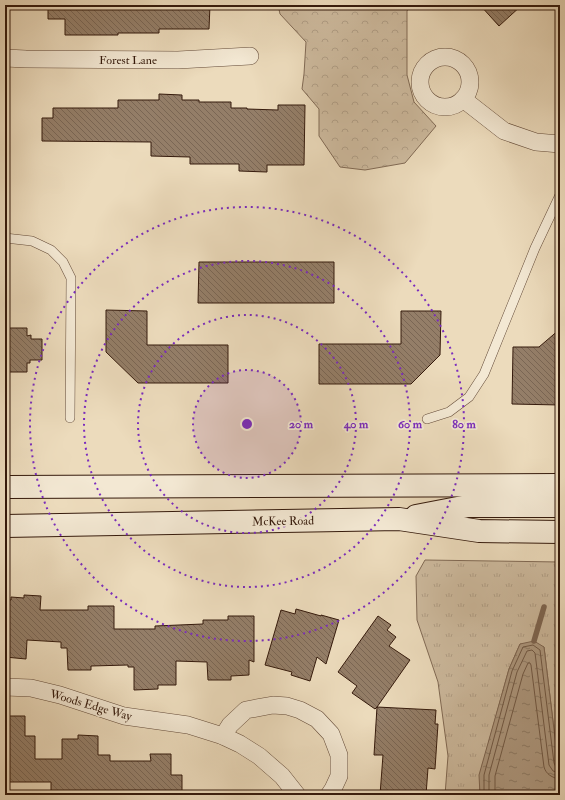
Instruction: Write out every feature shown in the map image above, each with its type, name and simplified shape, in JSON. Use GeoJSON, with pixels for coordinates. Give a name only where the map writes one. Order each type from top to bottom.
{"type":"FeatureCollection","features":[{"type":"Feature","properties":{"kind":"main road"},"geometry":{"type":"LineString","coordinates":[[5,487],[560,485]]}},
{"type":"Feature","properties":{"kind":"main road"},"geometry":{"type":"LineString","coordinates":[[399,519],[468,506],[560,506]]}},
{"type":"Feature","properties":{"kind":"main road","name":"McKee Road"},"geometry":{"type":"LineString","coordinates":[[5,526],[399,519],[479,531],[560,532]]}},
{"type":"Feature","properties":{"kind":"street","name":"Forest Lane"},"geometry":{"type":"LineString","coordinates":[[5,58],[178,60],[250,56]]}},
{"type":"Feature","properties":{"kind":"street"},"geometry":{"type":"LineString","coordinates":[[463,99],[504,131],[536,142],[560,144]]}},
{"type":"Feature","properties":{"kind":"street","name":"Woods Edge Way"},"geometry":{"type":"LineString","coordinates":[[5,687],[31,688],[60,695],[124,716],[188,725],[223,736],[240,744],[259,756],[282,776],[297,795]]}},
{"type":"Feature","properties":{"kind":"street"},"geometry":{"type":"LineString","coordinates":[[223,736],[230,725],[246,710],[273,705],[287,706],[300,710],[317,720],[331,734],[339,755],[338,776],[329,795]]}},
{"type":"Feature","properties":{"kind":"lane"},"geometry":{"type":"LineString","coordinates":[[427,419],[449,412],[469,396],[484,374],[535,248],[560,195]]}},
{"type":"Feature","properties":{"kind":"lane"},"geometry":{"type":"LineString","coordinates":[[5,238],[32,241],[51,250],[63,262],[71,278],[70,418]]}},
{"type":"Feature","properties":{"kind":"green space"},"geometry":{"type":"Polygon","coordinates":[[[278,5],[410,5],[407,11],[407,75],[414,102],[436,126],[405,163],[365,170],[340,167],[319,136],[319,109],[302,89],[306,42],[280,14],[278,5]]]}},
{"type":"Feature","properties":{"kind":"green space"},"geometry":{"type":"Polygon","coordinates":[[[425,560],[560,562],[560,779],[544,647],[520,644],[509,669],[480,774],[480,795],[445,795],[448,756],[438,682],[417,620],[416,576],[425,560]]]}},
{"type":"Feature","properties":{"kind":"water"},"geometry":{"type":"Polygon","coordinates":[[[534,641],[544,647],[560,779],[560,795],[480,795],[479,775],[509,669],[520,644],[534,641]]]}},
{"type":"Feature","properties":{"kind":"building"},"geometry":{"type":"Polygon","coordinates":[[[48,5],[210,5],[209,29],[159,29],[159,33],[118,33],[118,35],[65,35],[65,19],[48,19],[48,5]]]}},
{"type":"Feature","properties":{"kind":"building"},"geometry":{"type":"Polygon","coordinates":[[[480,5],[522,5],[499,26],[480,5]]]}},
{"type":"Feature","properties":{"kind":"building"},"geometry":{"type":"Polygon","coordinates":[[[159,94],[182,95],[182,100],[199,100],[199,102],[231,102],[231,108],[278,110],[278,105],[305,105],[304,165],[267,165],[267,172],[239,171],[239,164],[190,164],[190,157],[151,156],[151,142],[42,141],[42,118],[53,118],[53,108],[118,108],[118,100],[159,100],[159,94]]]}},
{"type":"Feature","properties":{"kind":"building"},"geometry":{"type":"Polygon","coordinates":[[[199,262],[334,262],[334,303],[198,303],[199,262]]]}},
{"type":"Feature","properties":{"kind":"building"},"geometry":{"type":"Polygon","coordinates":[[[106,310],[147,311],[147,345],[228,345],[228,383],[138,383],[106,352],[106,310]]]}},
{"type":"Feature","properties":{"kind":"building"},"geometry":{"type":"Polygon","coordinates":[[[401,311],[441,311],[440,355],[411,384],[319,384],[319,344],[401,344],[401,311]]]}},
{"type":"Feature","properties":{"kind":"building"},"geometry":{"type":"Polygon","coordinates":[[[5,328],[27,328],[27,336],[31,335],[31,339],[42,339],[42,360],[30,360],[30,363],[27,363],[27,372],[5,372],[5,328]]]}},
{"type":"Feature","properties":{"kind":"building"},"geometry":{"type":"Polygon","coordinates":[[[560,329],[560,405],[512,404],[513,347],[539,347],[560,329]]]}},
{"type":"Feature","properties":{"kind":"building"},"geometry":{"type":"Polygon","coordinates":[[[24,595],[41,596],[40,610],[88,610],[88,606],[114,606],[114,629],[155,629],[155,626],[203,624],[203,620],[228,620],[228,616],[254,616],[254,662],[249,660],[249,675],[231,676],[231,680],[208,680],[207,662],[176,661],[176,685],[158,685],[158,689],[134,690],[134,667],[128,667],[128,665],[91,666],[91,670],[68,670],[67,648],[61,648],[61,642],[27,640],[26,659],[5,657],[5,600],[11,600],[11,597],[24,598],[24,595]]]}},
{"type":"Feature","properties":{"kind":"building"},"geometry":{"type":"Polygon","coordinates":[[[296,609],[339,620],[326,664],[317,657],[310,681],[291,675],[292,672],[265,665],[281,610],[295,614],[296,609]]]}},
{"type":"Feature","properties":{"kind":"building"},"geometry":{"type":"Polygon","coordinates":[[[378,616],[391,625],[387,630],[396,637],[389,646],[410,660],[375,709],[352,693],[357,686],[338,672],[378,616]]]}},
{"type":"Feature","properties":{"kind":"building"},"geometry":{"type":"Polygon","coordinates":[[[377,707],[436,710],[435,724],[438,724],[435,769],[428,768],[426,795],[380,795],[383,755],[374,755],[377,707]]]}},
{"type":"Feature","properties":{"kind":"building"},"geometry":{"type":"Polygon","coordinates":[[[6,716],[25,716],[25,736],[35,736],[35,759],[62,759],[62,739],[78,739],[78,735],[98,736],[98,755],[110,755],[110,761],[151,761],[150,754],[171,754],[171,775],[182,775],[182,795],[51,795],[51,782],[5,782],[6,716]]]}},
{"type":"Feature","properties":{"kind":"waterway"},"geometry":{"type":"LineString","coordinates":[[534,641],[544,607]]}}]}
